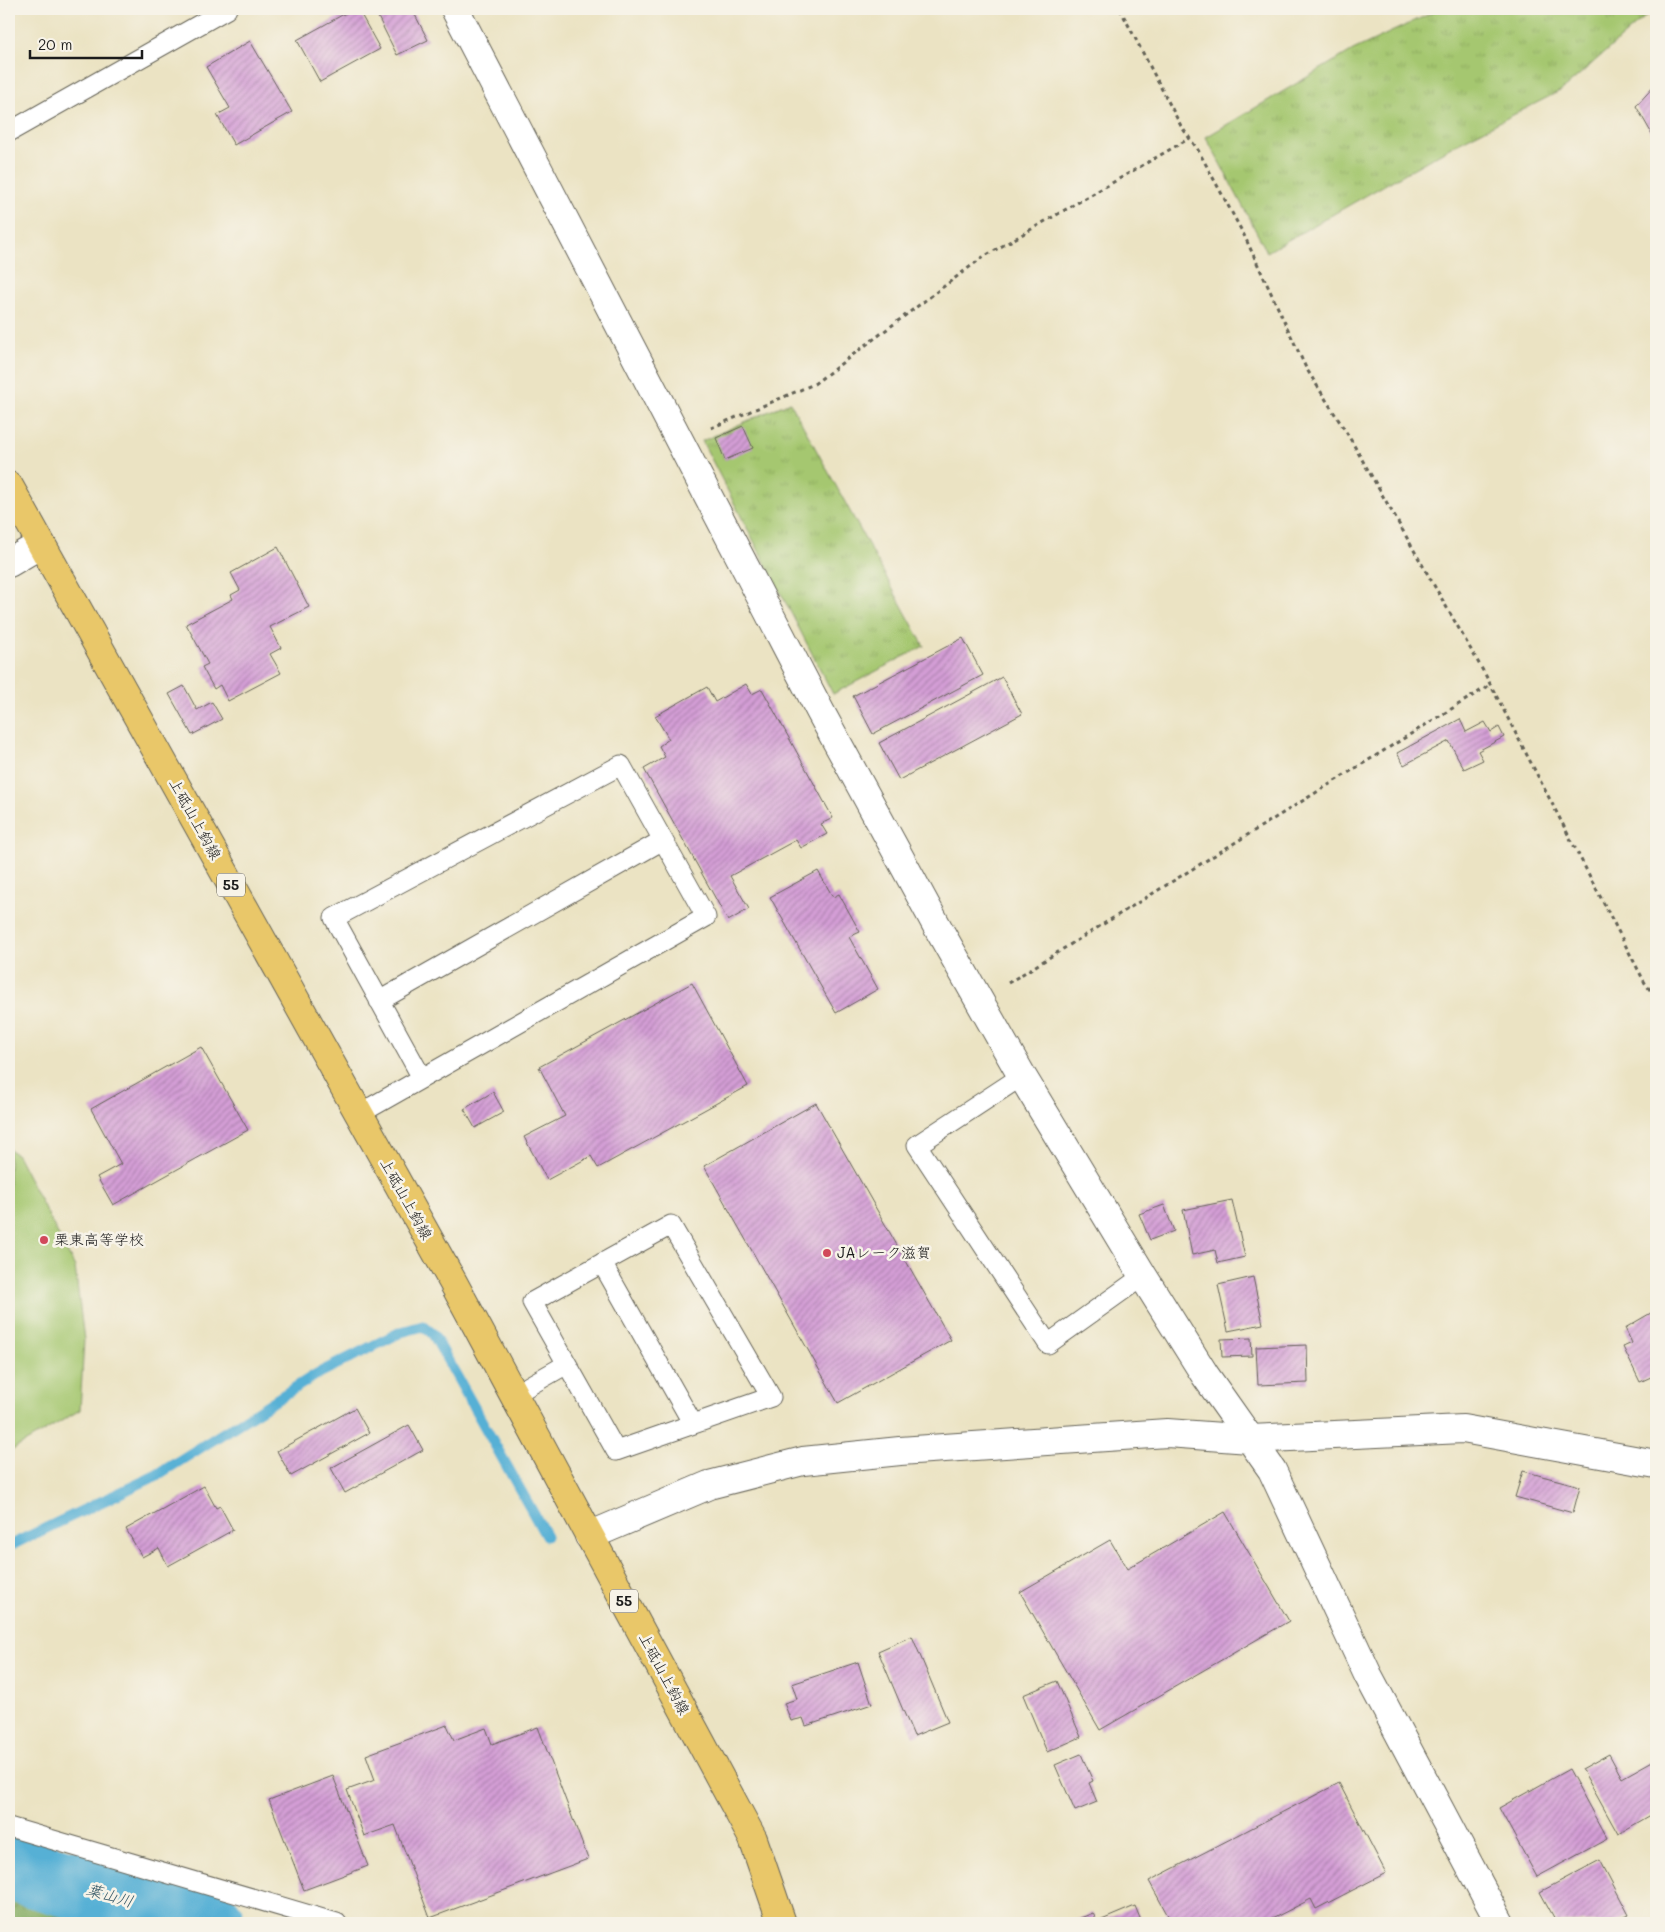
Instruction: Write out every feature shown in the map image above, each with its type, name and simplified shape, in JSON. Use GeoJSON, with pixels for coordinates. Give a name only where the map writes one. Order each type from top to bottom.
{"type":"FeatureCollection","features":[{"type":"Feature","properties":{"kind":"main road","name":"上砥山上鈎線"},"geometry":{"type":"LineString","coordinates":[[9,486],[359,1114],[754,1839],[782,1923]]}},
{"type":"Feature","properties":{"kind":"street"},"geometry":{"type":"LineString","coordinates":[[455,9],[820,711],[979,1001],[1143,1276],[1205,1375],[1272,1470],[1368,1675],[1500,1923]]}},
{"type":"Feature","properties":{"kind":"street"},"geometry":{"type":"LineString","coordinates":[[9,563],[41,544]]}},
{"type":"Feature","properties":{"kind":"street"},"geometry":{"type":"LineString","coordinates":[[589,1536],[709,1484],[803,1461],[900,1451],[1167,1433],[1250,1439],[1463,1429],[1656,1464]]}},
{"type":"Feature","properties":{"kind":"lane"},"geometry":{"type":"LineString","coordinates":[[9,132],[227,9]]}},
{"type":"Feature","properties":{"kind":"lane"},"geometry":{"type":"LineString","coordinates":[[359,1114],[706,917],[621,765],[334,918],[422,1078]]}},
{"type":"Feature","properties":{"kind":"lane"},"geometry":{"type":"LineString","coordinates":[[379,1001],[663,840]]}},
{"type":"Feature","properties":{"kind":"lane"},"geometry":{"type":"LineString","coordinates":[[1022,1076],[917,1145],[1048,1344],[1143,1276]]}},
{"type":"Feature","properties":{"kind":"lane"},"geometry":{"type":"LineString","coordinates":[[671,1225],[771,1397],[616,1451],[567,1364],[532,1302],[671,1225]]}},
{"type":"Feature","properties":{"kind":"lane"},"geometry":{"type":"LineString","coordinates":[[602,1263],[693,1424]]}},
{"type":"Feature","properties":{"kind":"lane"},"geometry":{"type":"LineString","coordinates":[[513,1395],[567,1364]]}},
{"type":"Feature","properties":{"kind":"lane"},"geometry":{"type":"LineString","coordinates":[[9,1827],[337,1923]]}},
{"type":"Feature","properties":{"kind":"path"},"geometry":{"type":"LineString","coordinates":[[1120,9],[1181,126],[1198,150],[1244,235],[1306,368],[1348,435],[1490,685],[1626,941],[1645,983],[1656,998]]}},
{"type":"Feature","properties":{"kind":"path"},"geometry":{"type":"LineString","coordinates":[[680,441],[814,384],[983,257],[1190,138]]}},
{"type":"Feature","properties":{"kind":"path"},"geometry":{"type":"LineString","coordinates":[[979,1001],[1490,685]]}},
{"type":"Feature","properties":{"kind":"green space"},"geometry":{"type":"Polygon","coordinates":[[[1440,9],[1654,9],[1562,90],[1460,142],[1267,252],[1206,137],[1353,50],[1440,9]]]}},
{"type":"Feature","properties":{"kind":"green space"},"geometry":{"type":"Polygon","coordinates":[[[790,402],[924,646],[833,694],[702,441],[790,402]]]}},
{"type":"Feature","properties":{"kind":"green space"},"geometry":{"type":"Polygon","coordinates":[[[9,1149],[17,1155],[75,1267],[84,1340],[80,1410],[9,1452],[9,1149]]]}},
{"type":"Feature","properties":{"kind":"green space"},"geometry":{"type":"Polygon","coordinates":[[[9,1896],[17,1899],[112,1923],[9,1923],[9,1896]]]}},
{"type":"Feature","properties":{"kind":"building"},"geometry":{"type":"Polygon","coordinates":[[[353,9],[358,9],[380,49],[320,82],[297,40],[353,9]]]}},
{"type":"Feature","properties":{"kind":"building"},"geometry":{"type":"Polygon","coordinates":[[[384,9],[412,9],[428,40],[397,55],[376,13],[384,9]]]}},
{"type":"Feature","properties":{"kind":"building"},"geometry":{"type":"Polygon","coordinates":[[[250,41],[292,112],[234,145],[217,115],[230,108],[206,67],[250,41]]]}},
{"type":"Feature","properties":{"kind":"building"},"geometry":{"type":"Polygon","coordinates":[[[1656,84],[1656,141],[1636,106],[1656,84]]]}},
{"type":"Feature","properties":{"kind":"building"},"geometry":{"type":"Polygon","coordinates":[[[743,426],[753,448],[725,460],[716,438],[743,426]]]}},
{"type":"Feature","properties":{"kind":"building"},"geometry":{"type":"Polygon","coordinates":[[[278,547],[309,607],[270,627],[281,648],[270,654],[281,673],[228,701],[220,685],[214,689],[202,667],[208,664],[186,624],[233,599],[231,595],[240,590],[231,573],[278,547]]]}},
{"type":"Feature","properties":{"kind":"building"},"geometry":{"type":"Polygon","coordinates":[[[963,638],[983,675],[873,734],[853,696],[963,638]]]}},
{"type":"Feature","properties":{"kind":"building"},"geometry":{"type":"Polygon","coordinates":[[[1002,677],[1022,714],[899,780],[879,743],[1002,677]]]}},
{"type":"Feature","properties":{"kind":"building"},"geometry":{"type":"Polygon","coordinates":[[[746,684],[752,694],[762,689],[833,818],[821,824],[827,834],[801,848],[796,840],[730,876],[749,909],[728,921],[644,769],[665,757],[659,746],[669,739],[655,716],[707,687],[715,702],[746,684]]]}},
{"type":"Feature","properties":{"kind":"building"},"geometry":{"type":"Polygon","coordinates":[[[184,686],[197,710],[212,702],[222,719],[192,735],[169,694],[184,686]]]}},
{"type":"Feature","properties":{"kind":"building"},"geometry":{"type":"Polygon","coordinates":[[[1460,719],[1466,732],[1485,722],[1491,732],[1499,727],[1504,737],[1478,751],[1483,760],[1464,769],[1449,741],[1404,765],[1397,753],[1460,719]]]}},
{"type":"Feature","properties":{"kind":"building"},"geometry":{"type":"Polygon","coordinates":[[[818,871],[833,897],[839,894],[860,932],[849,937],[878,989],[836,1013],[770,897],[818,871]]]}},
{"type":"Feature","properties":{"kind":"building"},"geometry":{"type":"Polygon","coordinates":[[[692,983],[748,1086],[598,1168],[591,1156],[547,1180],[524,1137],[565,1116],[539,1067],[692,983]]]}},
{"type":"Feature","properties":{"kind":"building"},"geometry":{"type":"Polygon","coordinates":[[[201,1047],[248,1130],[113,1205],[97,1177],[121,1164],[91,1109],[201,1047]]]}},
{"type":"Feature","properties":{"kind":"building"},"geometry":{"type":"Polygon","coordinates":[[[493,1092],[504,1112],[475,1128],[464,1109],[493,1092]]]}},
{"type":"Feature","properties":{"kind":"building","name":"JAレーク滋賀"},"geometry":{"type":"Polygon","coordinates":[[[816,1103],[951,1340],[838,1403],[704,1166],[816,1103]]]}},
{"type":"Feature","properties":{"kind":"building"},"geometry":{"type":"Polygon","coordinates":[[[1232,1200],[1245,1257],[1218,1263],[1215,1250],[1192,1255],[1183,1210],[1232,1200]]]}},
{"type":"Feature","properties":{"kind":"building"},"geometry":{"type":"Polygon","coordinates":[[[1164,1205],[1174,1231],[1150,1240],[1139,1214],[1164,1205]]]}},
{"type":"Feature","properties":{"kind":"building"},"geometry":{"type":"Polygon","coordinates":[[[1253,1277],[1263,1324],[1228,1331],[1218,1285],[1253,1277]]]}},
{"type":"Feature","properties":{"kind":"building"},"geometry":{"type":"Polygon","coordinates":[[[1656,1310],[1656,1387],[1651,1377],[1640,1382],[1623,1347],[1632,1343],[1625,1328],[1656,1310]]]}},
{"type":"Feature","properties":{"kind":"building"},"geometry":{"type":"Polygon","coordinates":[[[1251,1338],[1252,1356],[1222,1357],[1221,1339],[1251,1338]]]}},
{"type":"Feature","properties":{"kind":"building"},"geometry":{"type":"Polygon","coordinates":[[[1307,1345],[1308,1383],[1258,1385],[1256,1347],[1307,1345]]]}},
{"type":"Feature","properties":{"kind":"building"},"geometry":{"type":"Polygon","coordinates":[[[355,1408],[369,1433],[291,1476],[277,1451],[355,1408]]]}},
{"type":"Feature","properties":{"kind":"building"},"geometry":{"type":"Polygon","coordinates":[[[409,1425],[423,1450],[345,1493],[331,1468],[409,1425]]]}},
{"type":"Feature","properties":{"kind":"building"},"geometry":{"type":"Polygon","coordinates":[[[1523,1471],[1580,1486],[1573,1513],[1515,1497],[1523,1471]]]}},
{"type":"Feature","properties":{"kind":"building"},"geometry":{"type":"Polygon","coordinates":[[[204,1486],[216,1508],[220,1506],[233,1530],[168,1566],[159,1548],[142,1557],[126,1529],[204,1486]]]}},
{"type":"Feature","properties":{"kind":"building"},"geometry":{"type":"Polygon","coordinates":[[[1225,1512],[1289,1621],[1100,1730],[1020,1592],[1110,1540],[1127,1569],[1225,1512]]]}},
{"type":"Feature","properties":{"kind":"building"},"geometry":{"type":"Polygon","coordinates":[[[912,1636],[948,1722],[914,1736],[878,1651],[912,1636]]]}},
{"type":"Feature","properties":{"kind":"building"},"geometry":{"type":"Polygon","coordinates":[[[858,1662],[872,1704],[806,1726],[803,1718],[791,1721],[784,1703],[797,1699],[792,1684],[858,1662]]]}},
{"type":"Feature","properties":{"kind":"building"},"geometry":{"type":"Polygon","coordinates":[[[1057,1681],[1081,1737],[1047,1752],[1023,1695],[1057,1681]]]}},
{"type":"Feature","properties":{"kind":"building"},"geometry":{"type":"Polygon","coordinates":[[[447,1725],[454,1740],[486,1728],[492,1744],[538,1727],[588,1859],[430,1918],[395,1825],[364,1836],[347,1790],[375,1780],[366,1755],[447,1725]]]}},
{"type":"Feature","properties":{"kind":"building"},"geometry":{"type":"Polygon","coordinates":[[[1081,1754],[1093,1781],[1089,1783],[1097,1802],[1075,1811],[1055,1765],[1081,1754]]]}},
{"type":"Feature","properties":{"kind":"building"},"geometry":{"type":"Polygon","coordinates":[[[1609,1754],[1622,1778],[1656,1759],[1656,1812],[1618,1834],[1582,1769],[1609,1754]]]}},
{"type":"Feature","properties":{"kind":"building"},"geometry":{"type":"Polygon","coordinates":[[[1569,1769],[1607,1839],[1537,1877],[1499,1808],[1569,1769]]]}},
{"type":"Feature","properties":{"kind":"building"},"geometry":{"type":"Polygon","coordinates":[[[333,1776],[368,1866],[304,1890],[269,1800],[333,1776]]]}},
{"type":"Feature","properties":{"kind":"building"},"geometry":{"type":"Polygon","coordinates":[[[1339,1783],[1386,1873],[1316,1909],[1311,1899],[1264,1923],[1172,1923],[1149,1881],[1339,1783]]]}},
{"type":"Feature","properties":{"kind":"building"},"geometry":{"type":"Polygon","coordinates":[[[1600,1860],[1629,1915],[1613,1923],[1557,1923],[1540,1892],[1600,1860]]]}},
{"type":"Feature","properties":{"kind":"building"},"geometry":{"type":"Polygon","coordinates":[[[1135,1906],[1142,1923],[1068,1923],[1093,1913],[1097,1922],[1135,1906]]]}},
{"type":"Feature","properties":{"kind":"waterway"},"geometry":{"type":"LineString","coordinates":[[9,1546],[157,1475],[317,1374],[401,1332],[423,1326],[433,1334],[546,1536]]}},
{"type":"Feature","properties":{"kind":"waterway","name":"葉山川"},"geometry":{"type":"LineString","coordinates":[[9,1867],[211,1923]]}},
{"type":"Feature","properties":{"kind":"place","name":"栗東高等学校"},"geometry":{"type":"Point","coordinates":[44,1240]}},
{"type":"Feature","properties":{"kind":"place","name":"JAレーク滋賀"},"geometry":{"type":"Point","coordinates":[827,1253]}}]}
